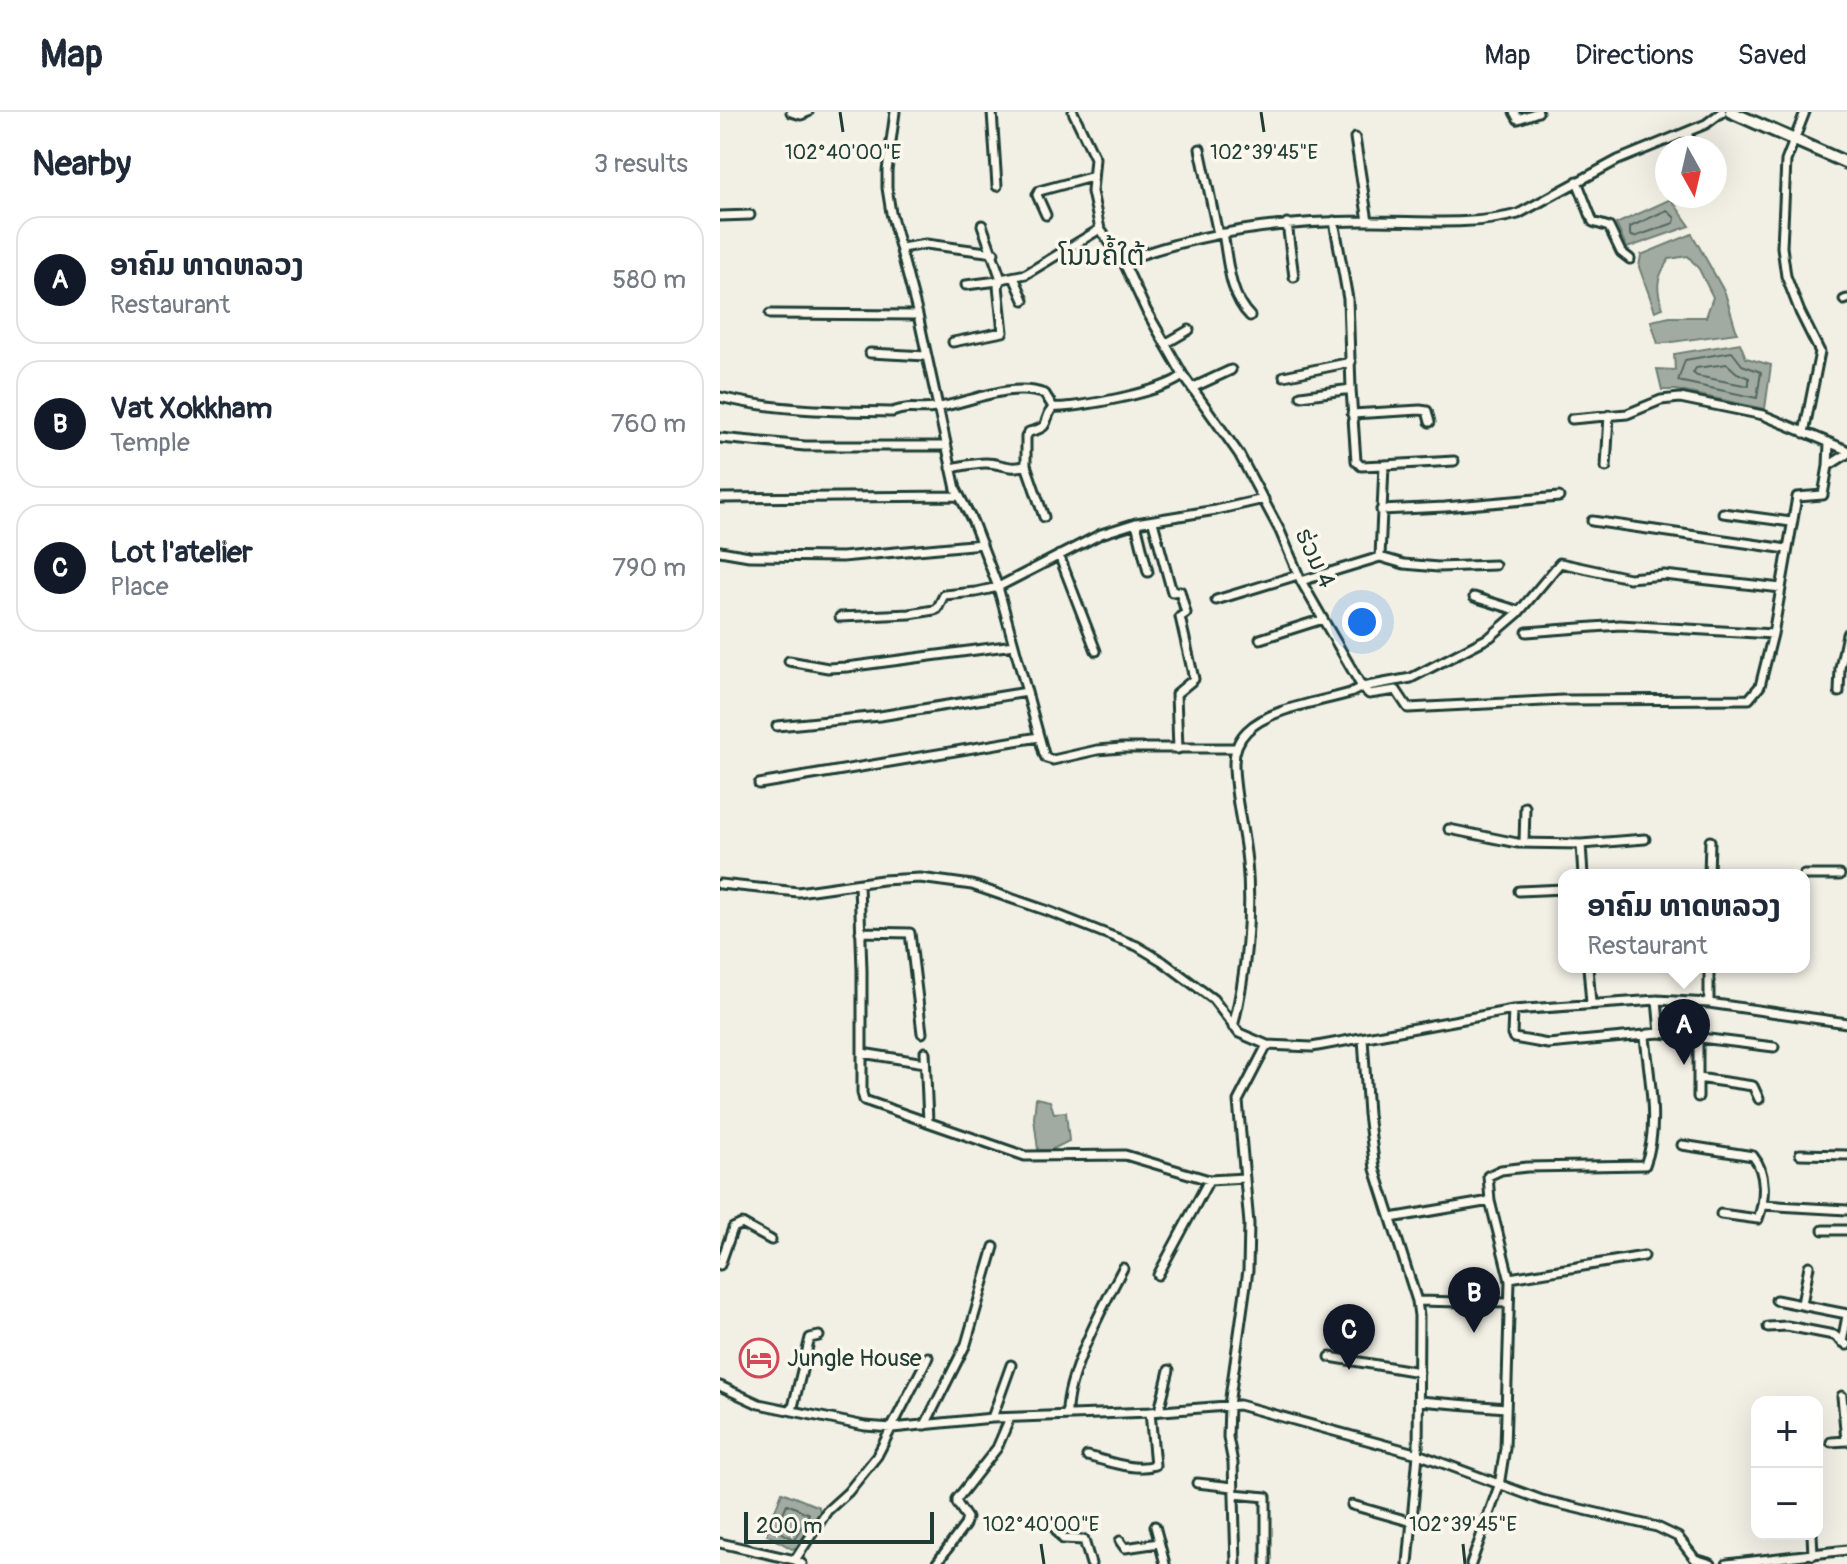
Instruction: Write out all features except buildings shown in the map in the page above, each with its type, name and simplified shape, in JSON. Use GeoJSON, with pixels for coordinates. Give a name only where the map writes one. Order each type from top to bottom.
{"type":"FeatureCollection","features":[{"type":"Feature","properties":{"kind":"main road"},"geometry":{"type":"LineString","coordinates":[[1731,112],[1847,163]]}},
{"type":"Feature","properties":{"kind":"street"},"geometry":{"type":"LineString","coordinates":[[791,112],[801,115],[808,112]]}},
{"type":"Feature","properties":{"kind":"street"},"geometry":{"type":"LineString","coordinates":[[895,112],[887,188],[951,468],[959,496],[998,587],[1046,758],[1053,760],[1097,750],[1235,748]]}},
{"type":"Feature","properties":{"kind":"street"},"geometry":{"type":"LineString","coordinates":[[992,112],[997,186]]}},
{"type":"Feature","properties":{"kind":"street","name":"ຮ່ວມ 4"},"geometry":{"type":"LineString","coordinates":[[1073,112],[1095,158],[1091,177],[1100,229],[1123,261],[1146,310],[1183,375],[1239,454],[1264,499],[1300,578],[1362,687]]}},
{"type":"Feature","properties":{"kind":"street"},"geometry":{"type":"LineString","coordinates":[[1514,112],[1518,119],[1538,112]]}},
{"type":"Feature","properties":{"kind":"street"},"geometry":{"type":"LineString","coordinates":[[1123,261],[1164,246],[1287,223],[1443,222],[1506,217],[1518,214],[1618,160],[1706,124],[1722,112]]}},
{"type":"Feature","properties":{"kind":"street"},"geometry":{"type":"LineString","coordinates":[[1804,433],[1820,352],[1786,276],[1782,247],[1786,161],[1805,112]]}},
{"type":"Feature","properties":{"kind":"street"},"geometry":{"type":"LineString","coordinates":[[1355,138],[1368,221]]}},
{"type":"Feature","properties":{"kind":"street"},"geometry":{"type":"LineString","coordinates":[[1200,149],[1232,281],[1244,310],[1250,316]]}},
{"type":"Feature","properties":{"kind":"street"},"geometry":{"type":"LineString","coordinates":[[1046,215],[1037,195],[1039,191],[1091,177]]}},
{"type":"Feature","properties":{"kind":"street"},"geometry":{"type":"LineString","coordinates":[[1577,181],[1593,222],[1609,227],[1621,252],[1630,259]]}},
{"type":"Feature","properties":{"kind":"street"},"geometry":{"type":"LineString","coordinates":[[720,216],[750,215]]}},
{"type":"Feature","properties":{"kind":"street"},"geometry":{"type":"LineString","coordinates":[[1334,221],[1348,299],[1352,414],[1358,465],[1454,461]]}},
{"type":"Feature","properties":{"kind":"street"},"geometry":{"type":"LineString","coordinates":[[1287,223],[1294,277]]}},
{"type":"Feature","properties":{"kind":"street"},"geometry":{"type":"LineString","coordinates":[[953,342],[1003,332],[1000,280],[994,253],[982,225]]}},
{"type":"Feature","properties":{"kind":"street"},"geometry":{"type":"LineString","coordinates":[[966,285],[1026,274],[1100,229]]}},
{"type":"Feature","properties":{"kind":"street"},"geometry":{"type":"LineString","coordinates":[[901,248],[926,244],[994,253]]}},
{"type":"Feature","properties":{"kind":"street"},"geometry":{"type":"LineString","coordinates":[[1014,277],[1024,300]]}},
{"type":"Feature","properties":{"kind":"street"},"geometry":{"type":"LineString","coordinates":[[770,314],[918,315]]}},
{"type":"Feature","properties":{"kind":"street"},"geometry":{"type":"LineString","coordinates":[[1165,344],[1189,330]]}},
{"type":"Feature","properties":{"kind":"street"},"geometry":{"type":"LineString","coordinates":[[870,353],[926,356]]}},
{"type":"Feature","properties":{"kind":"street"},"geometry":{"type":"LineString","coordinates":[[1284,376],[1351,362]]}},
{"type":"Feature","properties":{"kind":"street"},"geometry":{"type":"LineString","coordinates":[[1192,388],[1231,370]]}},
{"type":"Feature","properties":{"kind":"street"},"geometry":{"type":"LineString","coordinates":[[1053,407],[1125,396],[1165,386],[1183,375]]}},
{"type":"Feature","properties":{"kind":"street"},"geometry":{"type":"LineString","coordinates":[[1301,396],[1351,389]]}},
{"type":"Feature","properties":{"kind":"street"},"geometry":{"type":"LineString","coordinates":[[720,397],[753,405],[892,412],[907,407],[938,408],[973,397],[1037,391],[1045,394],[1053,407]]}},
{"type":"Feature","properties":{"kind":"street"},"geometry":{"type":"LineString","coordinates":[[1572,419],[1627,414],[1661,400],[1680,398],[1763,415],[1847,452],[1828,466]]}},
{"type":"Feature","properties":{"kind":"street"},"geometry":{"type":"LineString","coordinates":[[1044,517],[1026,465],[1026,437],[1029,432],[1043,430],[1053,407]]}},
{"type":"Feature","properties":{"kind":"street"},"geometry":{"type":"LineString","coordinates":[[1352,414],[1423,410],[1429,414],[1430,422]]}},
{"type":"Feature","properties":{"kind":"street"},"geometry":{"type":"LineString","coordinates":[[1606,467],[1609,415]]}},
{"type":"Feature","properties":{"kind":"street"},"geometry":{"type":"LineString","coordinates":[[720,438],[805,446],[946,446]]}},
{"type":"Feature","properties":{"kind":"street"},"geometry":{"type":"LineString","coordinates":[[1394,686],[1408,708],[1563,700],[1749,699],[1760,686],[1773,634],[1797,497],[1823,495],[1829,443]]}},
{"type":"Feature","properties":{"kind":"street"},"geometry":{"type":"LineString","coordinates":[[951,468],[984,463],[1012,468],[1026,465]]}},
{"type":"Feature","properties":{"kind":"street"},"geometry":{"type":"LineString","coordinates":[[1380,557],[1384,465]]}},
{"type":"Feature","properties":{"kind":"street"},"geometry":{"type":"LineString","coordinates":[[720,498],[959,496]]}},
{"type":"Feature","properties":{"kind":"street"},"geometry":{"type":"LineString","coordinates":[[1381,510],[1559,497]]}},
{"type":"Feature","properties":{"kind":"street"},"geometry":{"type":"LineString","coordinates":[[840,617],[910,614],[937,609],[944,595],[998,587],[1101,534],[1136,523],[1264,499]]}},
{"type":"Feature","properties":{"kind":"street"},"geometry":{"type":"LineString","coordinates":[[1723,513],[1791,522]]}},
{"type":"Feature","properties":{"kind":"street"},"geometry":{"type":"LineString","coordinates":[[1592,521],[1787,549]]}},
{"type":"Feature","properties":{"kind":"street"},"geometry":{"type":"LineString","coordinates":[[1153,522],[1172,592],[1180,591],[1186,613],[1180,617],[1194,679],[1176,694],[1178,749]]}},
{"type":"Feature","properties":{"kind":"street"},"geometry":{"type":"LineString","coordinates":[[1136,523],[1148,572]]}},
{"type":"Feature","properties":{"kind":"street"},"geometry":{"type":"LineString","coordinates":[[720,551],[749,556],[842,557],[982,544]]}},
{"type":"Feature","properties":{"kind":"street"},"geometry":{"type":"LineString","coordinates":[[1059,555],[1096,651]]}},
{"type":"Feature","properties":{"kind":"street"},"geometry":{"type":"LineString","coordinates":[[1216,600],[1380,557],[1404,564],[1438,567],[1495,565]]}},
{"type":"Feature","properties":{"kind":"street"},"geometry":{"type":"LineString","coordinates":[[1233,1027],[1242,974],[1247,903],[1247,864],[1234,766],[1235,748],[1247,731],[1269,716],[1362,687],[1394,686],[1490,637],[1518,613],[1560,563],[1629,578],[1664,575],[1781,588]]}},
{"type":"Feature","properties":{"kind":"street"},"geometry":{"type":"LineString","coordinates":[[1474,597],[1518,613]]}},
{"type":"Feature","properties":{"kind":"street"},"geometry":{"type":"LineString","coordinates":[[1260,639],[1323,619]]}},
{"type":"Feature","properties":{"kind":"street"},"geometry":{"type":"LineString","coordinates":[[1527,632],[1620,625],[1773,634]]}},
{"type":"Feature","properties":{"kind":"street"},"geometry":{"type":"LineString","coordinates":[[1839,692],[1847,634]]}},
{"type":"Feature","properties":{"kind":"street"},"geometry":{"type":"LineString","coordinates":[[789,661],[828,668],[847,667],[1014,645]]}},
{"type":"Feature","properties":{"kind":"street"},"geometry":{"type":"LineString","coordinates":[[777,726],[880,716],[1027,692]]}},
{"type":"Feature","properties":{"kind":"street"},"geometry":{"type":"LineString","coordinates":[[759,784],[1039,737]]}},
{"type":"Feature","properties":{"kind":"street"},"geometry":{"type":"LineString","coordinates":[[1524,843],[1525,807]]}},
{"type":"Feature","properties":{"kind":"street"},"geometry":{"type":"LineString","coordinates":[[1449,829],[1524,843],[1581,844],[1645,839]]}},
{"type":"Feature","properties":{"kind":"street"},"geometry":{"type":"LineString","coordinates":[[1709,869],[1710,841]]}},
{"type":"Feature","properties":{"kind":"street"},"geometry":{"type":"LineString","coordinates":[[1581,844],[1583,869]]}},
{"type":"Feature","properties":{"kind":"street"},"geometry":{"type":"LineString","coordinates":[[1810,875],[1840,875]]}},
{"type":"Feature","properties":{"kind":"street"},"geometry":{"type":"LineString","coordinates":[[720,884],[798,892],[920,878],[961,883],[1137,946],[1213,999],[1233,1027],[1247,1038],[1267,1045],[1312,1047],[1513,1010],[1657,1000],[1709,1003],[1847,1023]]}},
{"type":"Feature","properties":{"kind":"street"},"geometry":{"type":"LineString","coordinates":[[859,884],[864,1100],[1025,1156],[1125,1155],[1209,1180],[1245,1178]]}},
{"type":"Feature","properties":{"kind":"street"},"geometry":{"type":"LineString","coordinates":[[1519,891],[1558,889]]}},
{"type":"Feature","properties":{"kind":"street"},"geometry":{"type":"LineString","coordinates":[[860,932],[910,933],[922,1033]]}},
{"type":"Feature","properties":{"kind":"street"},"geometry":{"type":"LineString","coordinates":[[1588,973],[1591,1003]]}},
{"type":"Feature","properties":{"kind":"street"},"geometry":{"type":"LineString","coordinates":[[1709,973],[1709,1003]]}},
{"type":"Feature","properties":{"kind":"street"},"geometry":{"type":"LineString","coordinates":[[1657,1000],[1660,1033]]}},
{"type":"Feature","properties":{"kind":"street"},"geometry":{"type":"LineString","coordinates":[[1513,1010],[1514,1038],[1548,1044],[1660,1033],[1774,1047]]}},
{"type":"Feature","properties":{"kind":"street"},"geometry":{"type":"LineString","coordinates":[[1471,1564],[1499,1486],[1505,1448],[1510,1278],[1490,1201],[1488,1176],[1501,1170],[1647,1164],[1652,1109],[1645,1035]]}},
{"type":"Feature","properties":{"kind":"street"},"geometry":{"type":"LineString","coordinates":[[1698,1037],[1698,1097]]}},
{"type":"Feature","properties":{"kind":"street"},"geometry":{"type":"LineString","coordinates":[[1363,1038],[1375,1169],[1417,1301],[1420,1331],[1418,1454],[1408,1564]]}},
{"type":"Feature","properties":{"kind":"street"},"geometry":{"type":"LineString","coordinates":[[1236,1564],[1233,1463],[1228,1437],[1229,1405],[1248,1270],[1249,1224],[1239,1095],[1267,1045]]}},
{"type":"Feature","properties":{"kind":"street"},"geometry":{"type":"LineString","coordinates":[[925,1052],[928,1122]]}},
{"type":"Feature","properties":{"kind":"street"},"geometry":{"type":"LineString","coordinates":[[862,1053],[925,1063]]}},
{"type":"Feature","properties":{"kind":"street"},"geometry":{"type":"LineString","coordinates":[[1698,1078],[1753,1086],[1759,1099]]}},
{"type":"Feature","properties":{"kind":"street"},"geometry":{"type":"LineString","coordinates":[[1682,1145],[1753,1156],[1757,1161],[1763,1181],[1758,1219],[1721,1214]]}},
{"type":"Feature","properties":{"kind":"street"},"geometry":{"type":"LineString","coordinates":[[1800,1154],[1847,1155]]}},
{"type":"Feature","properties":{"kind":"street"},"geometry":{"type":"LineString","coordinates":[[1158,1275],[1209,1180]]}},
{"type":"Feature","properties":{"kind":"street"},"geometry":{"type":"LineString","coordinates":[[1391,1218],[1490,1201]]}},
{"type":"Feature","properties":{"kind":"street"},"geometry":{"type":"LineString","coordinates":[[1762,1205],[1847,1210]]}},
{"type":"Feature","properties":{"kind":"street"},"geometry":{"type":"LineString","coordinates":[[720,1265],[733,1228],[742,1224],[771,1240]]}},
{"type":"Feature","properties":{"kind":"street"},"geometry":{"type":"LineString","coordinates":[[1823,1230],[1847,1230]]}},
{"type":"Feature","properties":{"kind":"street"},"geometry":{"type":"LineString","coordinates":[[925,1425],[966,1344],[994,1247]]}},
{"type":"Feature","properties":{"kind":"street"},"geometry":{"type":"LineString","coordinates":[[1510,1278],[1644,1256]]}},
{"type":"Feature","properties":{"kind":"street"},"geometry":{"type":"LineString","coordinates":[[1802,1304],[1809,1266]]}},
{"type":"Feature","properties":{"kind":"street"},"geometry":{"type":"LineString","coordinates":[[1067,1415],[1069,1394],[1097,1318],[1123,1268]]}},
{"type":"Feature","properties":{"kind":"street"},"geometry":{"type":"LineString","coordinates":[[1776,1300],[1847,1315],[1844,1344]]}},
{"type":"Feature","properties":{"kind":"street"},"geometry":{"type":"LineString","coordinates":[[1417,1301],[1508,1303]]}},
{"type":"Feature","properties":{"kind":"street"},"geometry":{"type":"LineString","coordinates":[[1768,1327],[1787,1326],[1834,1335],[1844,1344]]}},
{"type":"Feature","properties":{"kind":"street"},"geometry":{"type":"LineString","coordinates":[[792,1411],[810,1338],[819,1336]]}},
{"type":"Feature","properties":{"kind":"street"},"geometry":{"type":"LineString","coordinates":[[720,1543],[799,1562],[827,1511],[848,1492],[877,1456],[928,1357]]}},
{"type":"Feature","properties":{"kind":"street"},"geometry":{"type":"LineString","coordinates":[[1330,1357],[1419,1372]]}},
{"type":"Feature","properties":{"kind":"street"},"geometry":{"type":"LineString","coordinates":[[992,1418],[1011,1365]]}},
{"type":"Feature","properties":{"kind":"street"},"geometry":{"type":"LineString","coordinates":[[1159,1411],[1169,1370]]}},
{"type":"Feature","properties":{"kind":"street"},"geometry":{"type":"LineString","coordinates":[[720,1386],[759,1404],[892,1428],[992,1418],[1239,1405],[1418,1454],[1499,1486],[1585,1512],[1657,1527],[1678,1537],[1695,1559],[1711,1564]]}},
{"type":"Feature","properties":{"kind":"street"},"geometry":{"type":"LineString","coordinates":[[1831,1442],[1846,1441],[1842,1396]]}},
{"type":"Feature","properties":{"kind":"street"},"geometry":{"type":"LineString","coordinates":[[1419,1401],[1506,1408]]}},
{"type":"Feature","properties":{"kind":"street"},"geometry":{"type":"LineString","coordinates":[[1087,1456],[1121,1464],[1155,1465],[1150,1412]]}},
{"type":"Feature","properties":{"kind":"street"},"geometry":{"type":"LineString","coordinates":[[936,1564],[965,1525],[967,1518],[957,1499],[997,1448],[1010,1418]]}},
{"type":"Feature","properties":{"kind":"street"},"geometry":{"type":"LineString","coordinates":[[1197,1483],[1266,1497],[1266,1564]]}},
{"type":"Feature","properties":{"kind":"street"},"geometry":{"type":"LineString","coordinates":[[1352,1505],[1412,1522]]}},
{"type":"Feature","properties":{"kind":"street"},"geometry":{"type":"LineString","coordinates":[[1045,1522],[1054,1527],[1063,1539],[1084,1540],[1091,1564]]}},
{"type":"Feature","properties":{"kind":"street"},"geometry":{"type":"LineString","coordinates":[[1155,1526],[1165,1564]]}},
{"type":"Feature","properties":{"kind":"street"},"geometry":{"type":"LineString","coordinates":[[1812,1540],[1813,1555]]}},
{"type":"Feature","properties":{"kind":"street"},"geometry":{"type":"LineString","coordinates":[[1120,1541],[1125,1548],[1159,1543]]}},
{"type":"Feature","properties":{"kind":"street"},"geometry":{"type":"LineString","coordinates":[[1727,1564],[1847,1550]]}},
{"type":"Feature","properties":{"kind":"water"},"geometry":{"type":"Polygon","coordinates":[[[1655,206],[1677,208],[1690,226],[1627,248],[1616,224],[1655,206]]]}},
{"type":"Feature","properties":{"kind":"water"},"geometry":{"type":"Polygon","coordinates":[[[1692,234],[1725,293],[1737,333],[1658,344],[1651,321],[1670,317],[1706,317],[1713,297],[1699,269],[1688,256],[1669,259],[1658,282],[1663,308],[1655,311],[1639,267],[1641,255],[1692,234]]]}},
{"type":"Feature","properties":{"kind":"water"},"geometry":{"type":"Polygon","coordinates":[[[1740,343],[1746,358],[1771,365],[1765,409],[1676,390],[1662,390],[1657,369],[1675,370],[1674,354],[1740,343]]]}},
{"type":"Feature","properties":{"kind":"water"},"geometry":{"type":"Polygon","coordinates":[[[1036,1098],[1050,1101],[1054,1113],[1066,1112],[1069,1141],[1051,1150],[1038,1150],[1034,1118],[1036,1098]]]}},
{"type":"Feature","properties":{"kind":"water"},"geometry":{"type":"Polygon","coordinates":[[[782,1492],[819,1507],[820,1512],[801,1546],[792,1549],[766,1534],[782,1492]]]}},
{"type":"Feature","properties":{"kind":"place","name":"ອາຄົມ ທາດຫລວງ"},"geometry":{"type":"Point","coordinates":[1684,1065]}},
{"type":"Feature","properties":{"kind":"place","name":"Vat Xokkham"},"geometry":{"type":"Point","coordinates":[1474,1333]}},
{"type":"Feature","properties":{"kind":"place","name":"Jungle House"},"geometry":{"type":"Point","coordinates":[759,1358]}},
{"type":"Feature","properties":{"kind":"place","name":"Lot l'atelier"},"geometry":{"type":"Point","coordinates":[1349,1370]}},
{"type":"Feature","properties":{"kind":"district","name":"ໂນນຄໍ້ໃຕ້"},"geometry":{"type":"Point","coordinates":[1102,256]}}]}
